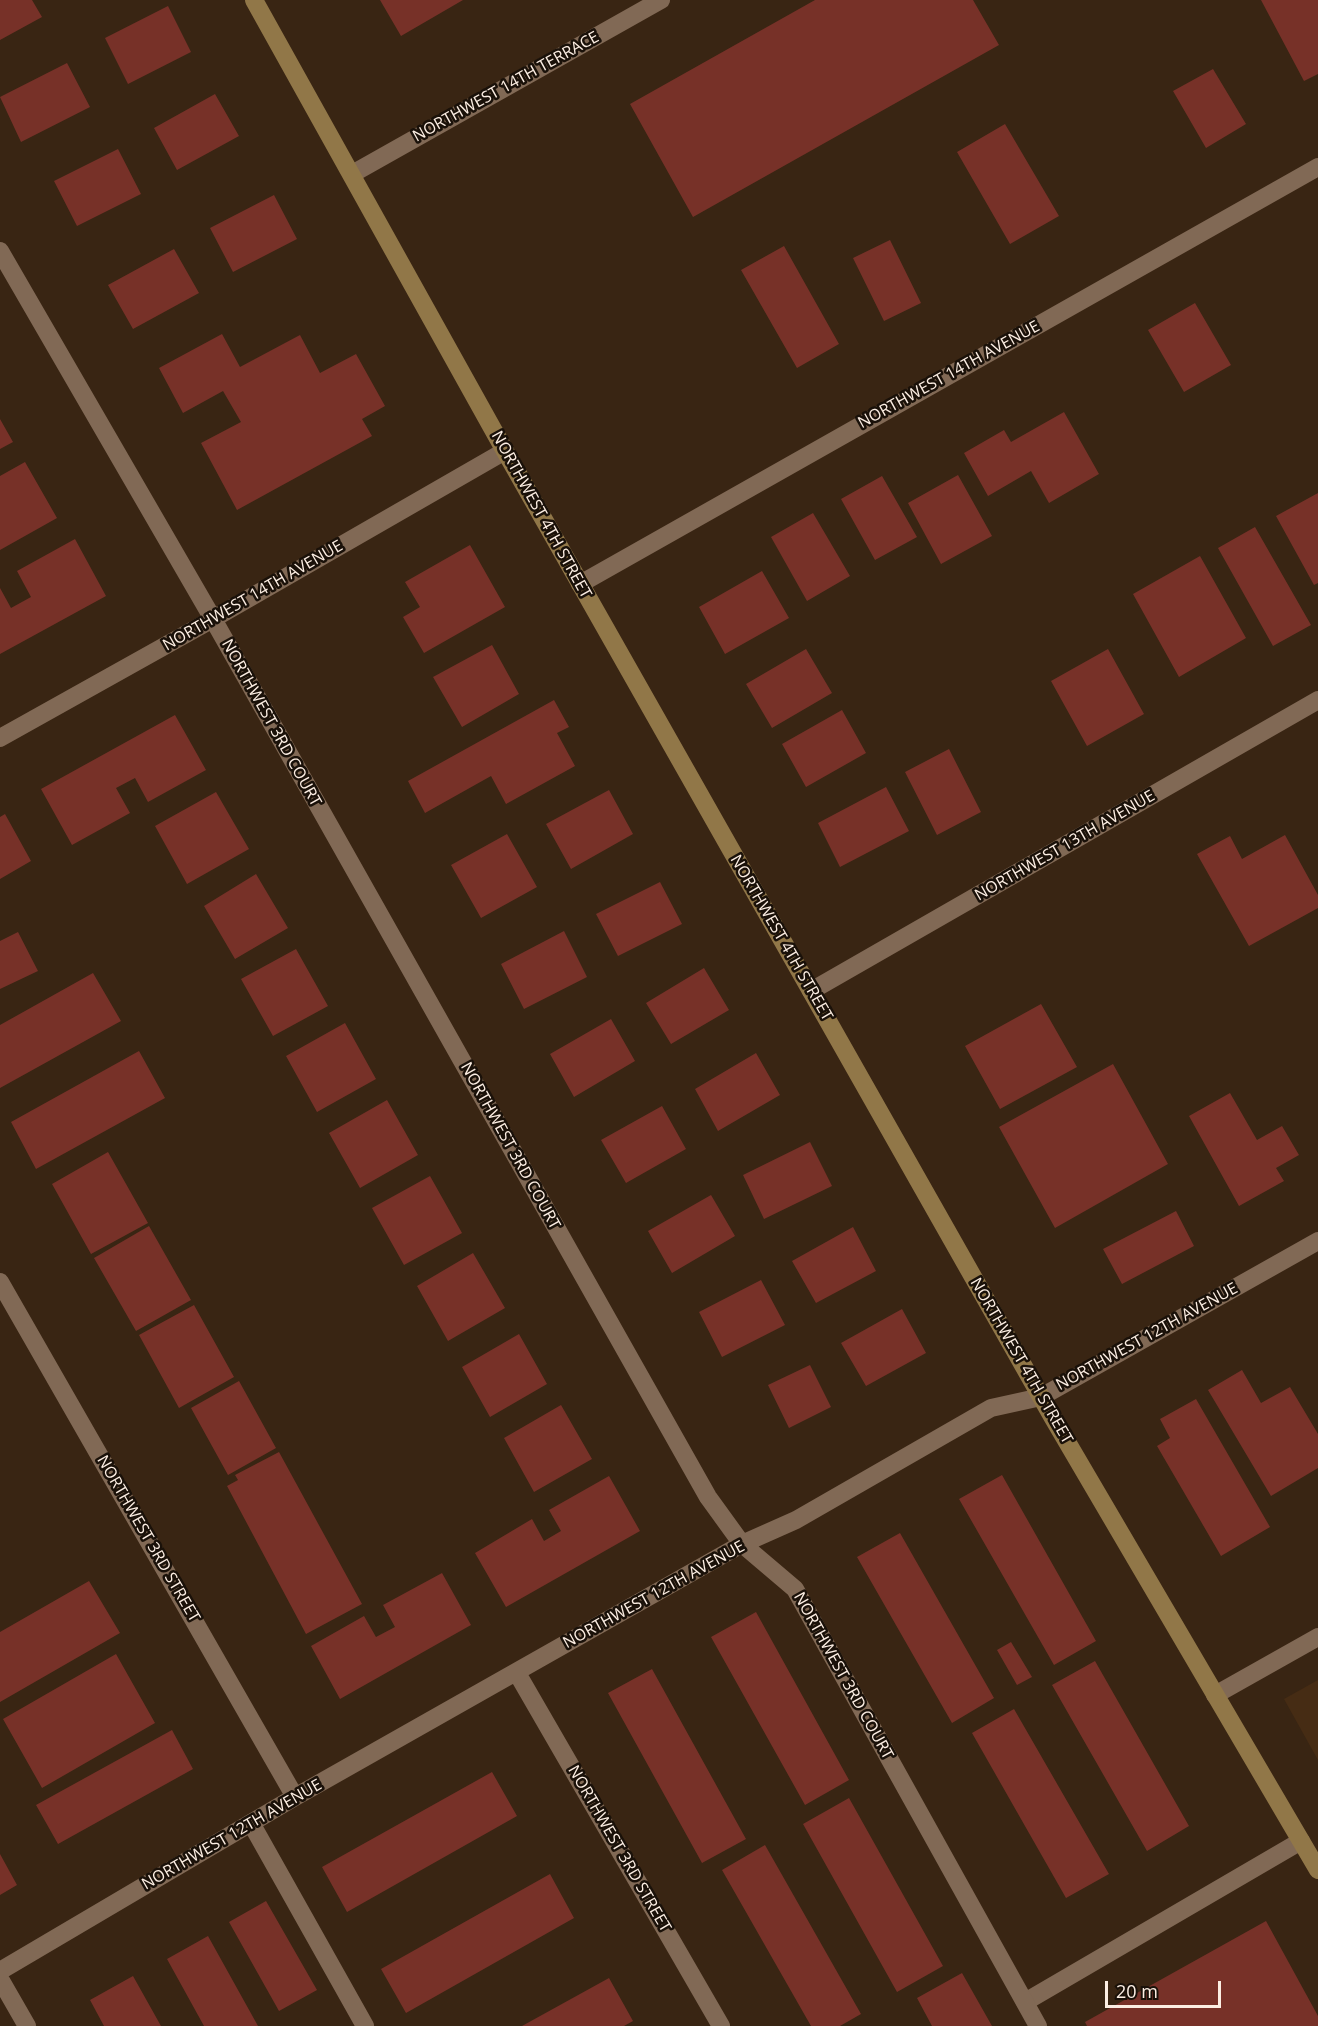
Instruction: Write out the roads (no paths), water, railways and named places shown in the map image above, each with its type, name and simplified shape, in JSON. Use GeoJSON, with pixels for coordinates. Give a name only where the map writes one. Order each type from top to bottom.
{"type":"FeatureCollection","features":[{"type":"Feature","properties":{"kind":"street","name":"NORTHWEST 4TH STREET"},"geometry":{"type":"LineString","coordinates":[[254,0],[505,451],[1041,1397],[1318,1870]]}},
{"type":"Feature","properties":{"kind":"street","name":"NORTHWEST 14TH TERRACE"},"geometry":{"type":"LineString","coordinates":[[352,174],[661,0]]}},
{"type":"Feature","properties":{"kind":"street","name":"NORTHWEST 14TH AVENUE"},"geometry":{"type":"LineString","coordinates":[[580,584],[1318,167]]}},
{"type":"Feature","properties":{"kind":"street","name":"NORTHWEST 3RD COURT"},"geometry":{"type":"LineString","coordinates":[[0,251],[213,619],[708,1497],[742,1544],[795,1589],[1038,2026]]}},
{"type":"Feature","properties":{"kind":"street","name":"NORTHWEST 14TH AVENUE"},"geometry":{"type":"LineString","coordinates":[[0,738],[505,451]]}},
{"type":"Feature","properties":{"kind":"street","name":"NORTHWEST 13TH AVENUE"},"geometry":{"type":"LineString","coordinates":[[811,991],[1318,700]]}},
{"type":"Feature","properties":{"kind":"street","name":"NORTHWEST 12TH AVENUE"},"geometry":{"type":"LineString","coordinates":[[0,1971],[295,1797],[742,1544],[795,1520],[991,1408],[1041,1397],[1318,1241]]}},
{"type":"Feature","properties":{"kind":"street","name":"NORTHWEST 3RD STREET"},"geometry":{"type":"LineString","coordinates":[[0,1282],[295,1797]]}},
{"type":"Feature","properties":{"kind":"street"},"geometry":{"type":"LineString","coordinates":[[1215,1695],[1318,1637]]}},
{"type":"Feature","properties":{"kind":"street","name":"NORTHWEST 3RD STREET"},"geometry":{"type":"LineString","coordinates":[[517,1673],[721,2026]]}},
{"type":"Feature","properties":{"kind":"street"},"geometry":{"type":"LineString","coordinates":[[251,1823],[366,2026]]}},
{"type":"Feature","properties":{"kind":"street"},"geometry":{"type":"LineString","coordinates":[[1025,2002],[1301,1840]]}},
{"type":"Feature","properties":{"kind":"street"},"geometry":{"type":"LineString","coordinates":[[0,1979],[27,2026]]}}]}
